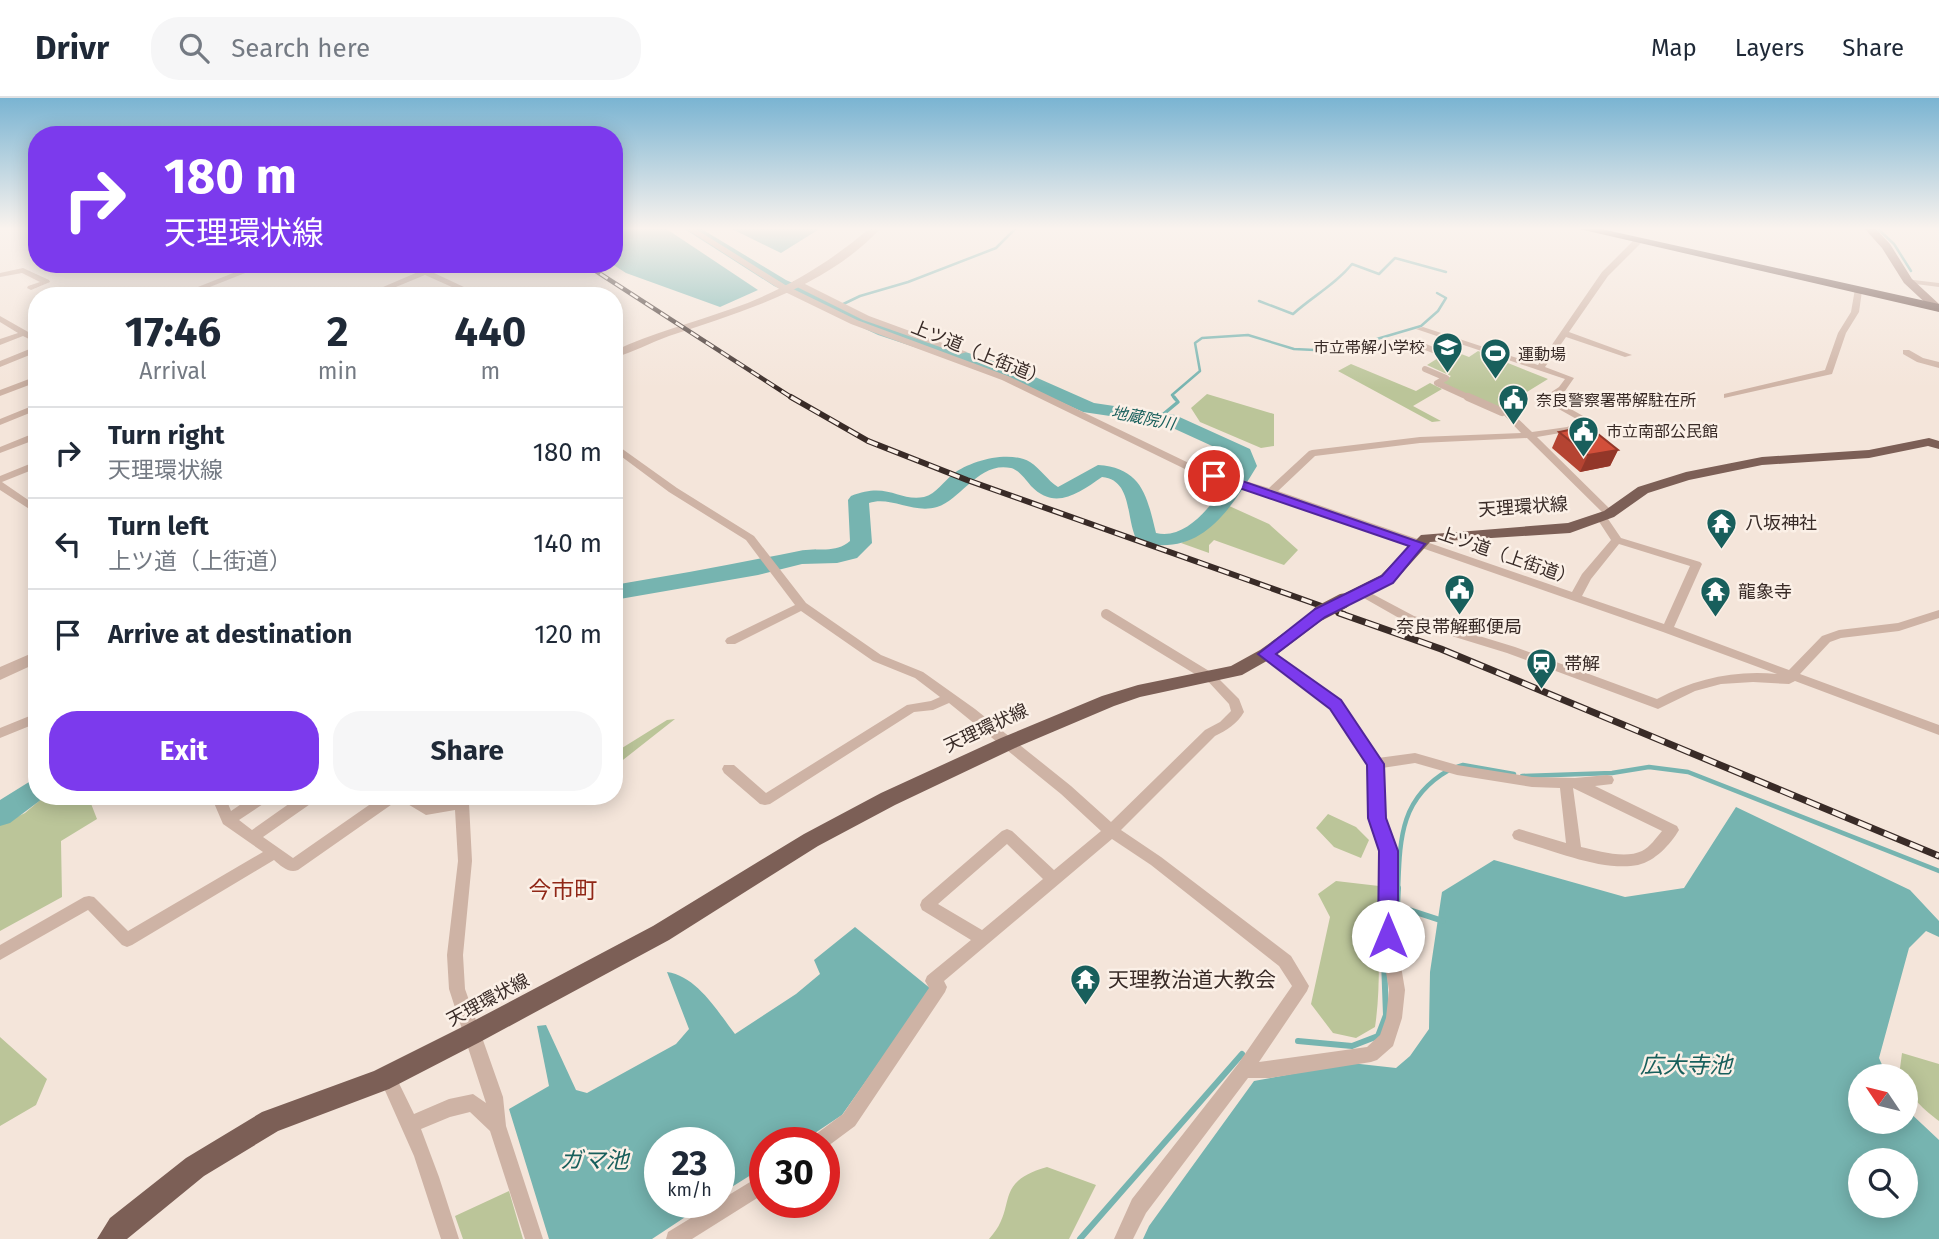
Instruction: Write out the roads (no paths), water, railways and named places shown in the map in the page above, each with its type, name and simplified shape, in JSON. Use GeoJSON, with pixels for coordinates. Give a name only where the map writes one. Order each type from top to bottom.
{"type":"FeatureCollection","features":[{"type":"Feature","properties":{"kind":"highway"},"geometry":{"type":"LineString","coordinates":[[1815,281],[1938,309]]}},
{"type":"Feature","properties":{"kind":"main road"},"geometry":{"type":"LineString","coordinates":[[1908,281],[1938,309]]}},
{"type":"Feature","properties":{"kind":"main road","name":"天理環状線"},"geometry":{"type":"LineString","coordinates":[[110,1239],[119,1227],[195,1167],[271,1121],[387,1077],[472,1034],[661,933],[811,840],[888,799],[1008,743],[1138,691],[1236,671],[1266,654],[1320,613],[1397,571],[1418,544],[1438,535],[1570,528],[1605,516],[1643,490],[1686,476],[1762,461],[1869,454],[1936,442]]}},
{"type":"Feature","properties":{"kind":"street","name":"上ツ道（上街道）"},"geometry":{"type":"LineString","coordinates":[[774,281],[871,329],[957,356],[1191,468],[1271,492],[1667,629],[1939,730]]}},
{"type":"Feature","properties":{"kind":"street"},"geometry":{"type":"LineString","coordinates":[[623,349],[744,308],[799,281]]}},
{"type":"Feature","properties":{"kind":"street"},"geometry":{"type":"LineString","coordinates":[[1541,368],[1600,281]]}},
{"type":"Feature","properties":{"kind":"street"},"geometry":{"type":"LineString","coordinates":[[1910,281],[1939,285]]}},
{"type":"Feature","properties":{"kind":"street"},"geometry":{"type":"LineString","coordinates":[[796,283],[844,304],[866,318],[957,356]]}},
{"type":"Feature","properties":{"kind":"street"},"geometry":{"type":"LineString","coordinates":[[1727,396],[1829,372],[1842,333],[1856,312],[1858,291]]}},
{"type":"Feature","properties":{"kind":"street"},"geometry":{"type":"LineString","coordinates":[[2,322],[28,335]]}},
{"type":"Feature","properties":{"kind":"street"},"geometry":{"type":"LineString","coordinates":[[1271,492],[1312,453],[1420,440],[1531,435],[1569,429],[1587,421],[1546,400],[1562,389],[1570,378],[1420,329]]}},
{"type":"Feature","properties":{"kind":"street"},"geometry":{"type":"LineString","coordinates":[[0,342],[24,333]]}},
{"type":"Feature","properties":{"kind":"street"},"geometry":{"type":"LineString","coordinates":[[1566,334],[1628,355]]}},
{"type":"Feature","properties":{"kind":"street"},"geometry":{"type":"LineString","coordinates":[[1423,346],[1433,350],[1423,346]]}},
{"type":"Feature","properties":{"kind":"street"},"geometry":{"type":"LineString","coordinates":[[1906,352],[1920,360],[1939,365]]}},
{"type":"Feature","properties":{"kind":"street"},"geometry":{"type":"LineString","coordinates":[[0,364],[28,353]]}},
{"type":"Feature","properties":{"kind":"street"},"geometry":{"type":"LineString","coordinates":[[1425,369],[1446,378],[1437,383],[1505,413],[1531,435],[1605,516],[1617,540],[1696,564],[1667,629]]}},
{"type":"Feature","properties":{"kind":"street"},"geometry":{"type":"LineString","coordinates":[[0,393],[28,382]]}},
{"type":"Feature","properties":{"kind":"street"},"geometry":{"type":"LineString","coordinates":[[0,422],[28,411]]}},
{"type":"Feature","properties":{"kind":"street"},"geometry":{"type":"LineString","coordinates":[[0,450],[28,439]]}},
{"type":"Feature","properties":{"kind":"street"},"geometry":{"type":"LineString","coordinates":[[623,453],[673,490],[750,538],[768,558],[776,573],[802,606],[877,658],[919,675],[950,698],[1008,743],[1111,831],[1156,861],[1285,961],[1301,986],[1244,1070],[1139,1206],[1122,1239]]}},
{"type":"Feature","properties":{"kind":"street"},"geometry":{"type":"LineString","coordinates":[[0,483],[28,469]]}},
{"type":"Feature","properties":{"kind":"street"},"geometry":{"type":"LineString","coordinates":[[0,483],[28,499]]}},
{"type":"Feature","properties":{"kind":"street"},"geometry":{"type":"LineString","coordinates":[[1575,598],[1586,577],[1617,540]]}},
{"type":"Feature","properties":{"kind":"street"},"geometry":{"type":"LineString","coordinates":[[1361,593],[1410,619],[1511,650],[1658,704],[1704,682],[1730,677],[1806,682]]}},
{"type":"Feature","properties":{"kind":"street"},"geometry":{"type":"LineString","coordinates":[[731,640],[802,606]]}},
{"type":"Feature","properties":{"kind":"street"},"geometry":{"type":"LineString","coordinates":[[840,1127],[849,1120],[939,987],[933,981],[1111,831],[1210,733],[1225,725],[1238,712],[1236,702],[1211,678],[1105,614]]}},
{"type":"Feature","properties":{"kind":"street"},"geometry":{"type":"LineString","coordinates":[[1790,676],[1826,639],[1839,634],[1899,626],[1939,614]]}},
{"type":"Feature","properties":{"kind":"street"},"geometry":{"type":"LineString","coordinates":[[1244,1070],[1270,1070],[1371,1054],[1387,1041],[1394,1018],[1397,990],[1388,936],[1388,851],[1377,818],[1375,764],[1336,705],[1266,654]]}},
{"type":"Feature","properties":{"kind":"street"},"geometry":{"type":"LineString","coordinates":[[0,674],[28,660]]}},
{"type":"Feature","properties":{"kind":"street"},"geometry":{"type":"LineString","coordinates":[[729,769],[765,800],[911,708],[933,705],[950,698]]}},
{"type":"Feature","properties":{"kind":"street"},"geometry":{"type":"LineString","coordinates":[[0,733],[28,722]]}},
{"type":"Feature","properties":{"kind":"street"},"geometry":{"type":"LineString","coordinates":[[1375,764],[1415,758],[1441,763],[1457,770],[1532,782],[1607,780]]}},
{"type":"Feature","properties":{"kind":"street"},"geometry":{"type":"LineString","coordinates":[[1571,783],[1574,849]]}},
{"type":"Feature","properties":{"kind":"street"},"geometry":{"type":"LineString","coordinates":[[1519,835],[1626,861],[1647,856],[1672,830],[1571,783]]}},
{"type":"Feature","properties":{"kind":"street"},"geometry":{"type":"LineString","coordinates":[[222,805],[228,820],[272,854],[293,866],[380,805]]}},
{"type":"Feature","properties":{"kind":"street"},"geometry":{"type":"LineString","coordinates":[[228,820],[250,805]]}},
{"type":"Feature","properties":{"kind":"street"},"geometry":{"type":"LineString","coordinates":[[251,838],[298,805]]}},
{"type":"Feature","properties":{"kind":"street"},"geometry":{"type":"LineString","coordinates":[[419,805],[426,810],[452,805]]}},
{"type":"Feature","properties":{"kind":"street"},"geometry":{"type":"LineString","coordinates":[[462,805],[465,861],[455,955],[457,989],[494,1097],[497,1126],[534,1239]]}},
{"type":"Feature","properties":{"kind":"street"},"geometry":{"type":"LineString","coordinates":[[981,938],[927,905],[1007,835],[1053,878]]}},
{"type":"Feature","properties":{"kind":"street"},"geometry":{"type":"LineString","coordinates":[[0,953],[89,902],[127,940],[272,854]]}},
{"type":"Feature","properties":{"kind":"street"},"geometry":{"type":"LineString","coordinates":[[387,1077],[412,1124],[450,1239]]}},
{"type":"Feature","properties":{"kind":"street"},"geometry":{"type":"LineString","coordinates":[[412,1124],[449,1108],[473,1103],[497,1126]]}},
{"type":"Feature","properties":{"kind":"street"},"geometry":{"type":"LineString","coordinates":[[675,1239],[749,1192]]}},
{"type":"Feature","properties":{"kind":"water"},"geometry":{"type":"Polygon","coordinates":[[[649,281],[745,281],[758,290],[720,307],[649,281]]]}},
{"type":"Feature","properties":{"kind":"water","name":"広大寺池"},"geometry":{"type":"Polygon","coordinates":[[[1736,807],[1910,890],[1939,921],[1939,937],[1926,931],[1909,948],[1879,1058],[1882,1064],[1848,1064],[1848,1134],[1918,1134],[1918,1120],[1939,1140],[1939,1239],[1143,1239],[1149,1226],[1254,1081],[1351,1063],[1396,1068],[1410,1056],[1429,1029],[1430,972],[1442,892],[1494,860],[1625,897],[1684,888],[1736,807]]]}},
{"type":"Feature","properties":{"kind":"water","name":"ガマ池"},"geometry":{"type":"Polygon","coordinates":[[[855,927],[931,989],[842,1115],[824,1127],[749,1127],[749,1176],[735,1185],[735,1127],[644,1127],[644,1218],[684,1218],[652,1239],[549,1239],[509,1109],[549,1086],[537,1026],[546,1025],[576,1090],[587,1093],[676,1044],[689,1029],[667,972],[688,980],[697,988],[735,1034],[796,994],[820,974],[814,960],[855,927]]]}},
{"type":"Feature","properties":{"kind":"waterway","name":"地蔵院川"},"geometry":{"type":"LineString","coordinates":[[623,591],[758,568],[802,557],[849,553],[861,543],[858,500],[878,495],[912,503],[931,502],[941,497],[965,475],[1007,462],[1020,464],[1044,487],[1057,493],[1078,486],[1098,471],[1121,476],[1134,492],[1146,537],[1162,541],[1177,539],[1206,521],[1230,493],[1247,466],[1243,453],[1168,419],[1090,408],[1011,373],[884,331],[777,281]]}},
{"type":"Feature","properties":{"kind":"waterway"},"geometry":{"type":"LineString","coordinates":[[835,308],[860,296],[910,281]]}},
{"type":"Feature","properties":{"kind":"waterway"},"geometry":{"type":"LineString","coordinates":[[1259,301],[1293,314],[1335,281]]}},
{"type":"Feature","properties":{"kind":"waterway"},"geometry":{"type":"LineString","coordinates":[[1175,399],[1172,395],[1200,371],[1195,343],[1202,338],[1248,335],[1294,349],[1336,351],[1421,326],[1438,311],[1446,298],[1437,293]]}},
{"type":"Feature","properties":{"kind":"waterway"},"geometry":{"type":"LineString","coordinates":[[1160,417],[1178,402],[1174,397]]}},
{"type":"Feature","properties":{"kind":"waterway"},"geometry":{"type":"LineString","coordinates":[[1457,767],[1463,765],[1514,774]]}},
{"type":"Feature","properties":{"kind":"waterway"},"geometry":{"type":"LineString","coordinates":[[1522,776],[1612,773],[1649,767],[1688,772],[1939,871]]}},
{"type":"Feature","properties":{"kind":"waterway"},"geometry":{"type":"LineString","coordinates":[[1398,890],[1400,853],[1406,821],[1421,793],[1449,770]]}},
{"type":"Feature","properties":{"kind":"waterway","name":"地蔵院川"},"geometry":{"type":"LineString","coordinates":[[0,815],[28,795]]}},
{"type":"Feature","properties":{"kind":"waterway"},"geometry":{"type":"LineString","coordinates":[[1398,888],[1397,906],[1443,921]]}},
{"type":"Feature","properties":{"kind":"waterway"},"geometry":{"type":"LineString","coordinates":[[1298,1041],[1352,1046],[1378,1036],[1386,1015],[1384,961]]}},
{"type":"Feature","properties":{"kind":"waterway"},"geometry":{"type":"LineString","coordinates":[[1080,1239],[1242,1054]]}},
{"type":"Feature","properties":{"kind":"railway"},"geometry":{"type":"LineString","coordinates":[[612,281],[621,287]]}},
{"type":"Feature","properties":{"kind":"railway"},"geometry":{"type":"LineString","coordinates":[[623,289],[794,399]]}},
{"type":"Feature","properties":{"kind":"railway"},"geometry":{"type":"LineString","coordinates":[[791,397],[868,441],[967,480],[1344,614]]}},
{"type":"Feature","properties":{"kind":"railway"},"geometry":{"type":"LineString","coordinates":[[1339,613],[1441,649],[1939,856]]}},
{"type":"Feature","properties":{"kind":"place","name":"市立帯解小学校"},"geometry":{"type":"Point","coordinates":[1448,374]}},
{"type":"Feature","properties":{"kind":"place","name":"運動場"},"geometry":{"type":"Point","coordinates":[1495,381]}},
{"type":"Feature","properties":{"kind":"place","name":"奈良警察署帯解駐在所"},"geometry":{"type":"Point","coordinates":[1513,427]}},
{"type":"Feature","properties":{"kind":"place","name":"市立南部公民館"},"geometry":{"type":"Point","coordinates":[1583,458]}},
{"type":"Feature","properties":{"kind":"place","name":"八坂神社"},"geometry":{"type":"Point","coordinates":[1722,550]}},
{"type":"Feature","properties":{"kind":"place","name":"奈良帯解郵便局"},"geometry":{"type":"Point","coordinates":[1459,616]}},
{"type":"Feature","properties":{"kind":"place","name":"龍象寺"},"geometry":{"type":"Point","coordinates":[1715,619]}},
{"type":"Feature","properties":{"kind":"place","name":"帯解"},"geometry":{"type":"Point","coordinates":[1541,691]}},
{"type":"Feature","properties":{"kind":"place","name":"天理教治道大教会"},"geometry":{"type":"Point","coordinates":[1085,1007]}},
{"type":"Feature","properties":{"kind":"district","name":"今市町"},"geometry":{"type":"Point","coordinates":[563,890]}}]}
